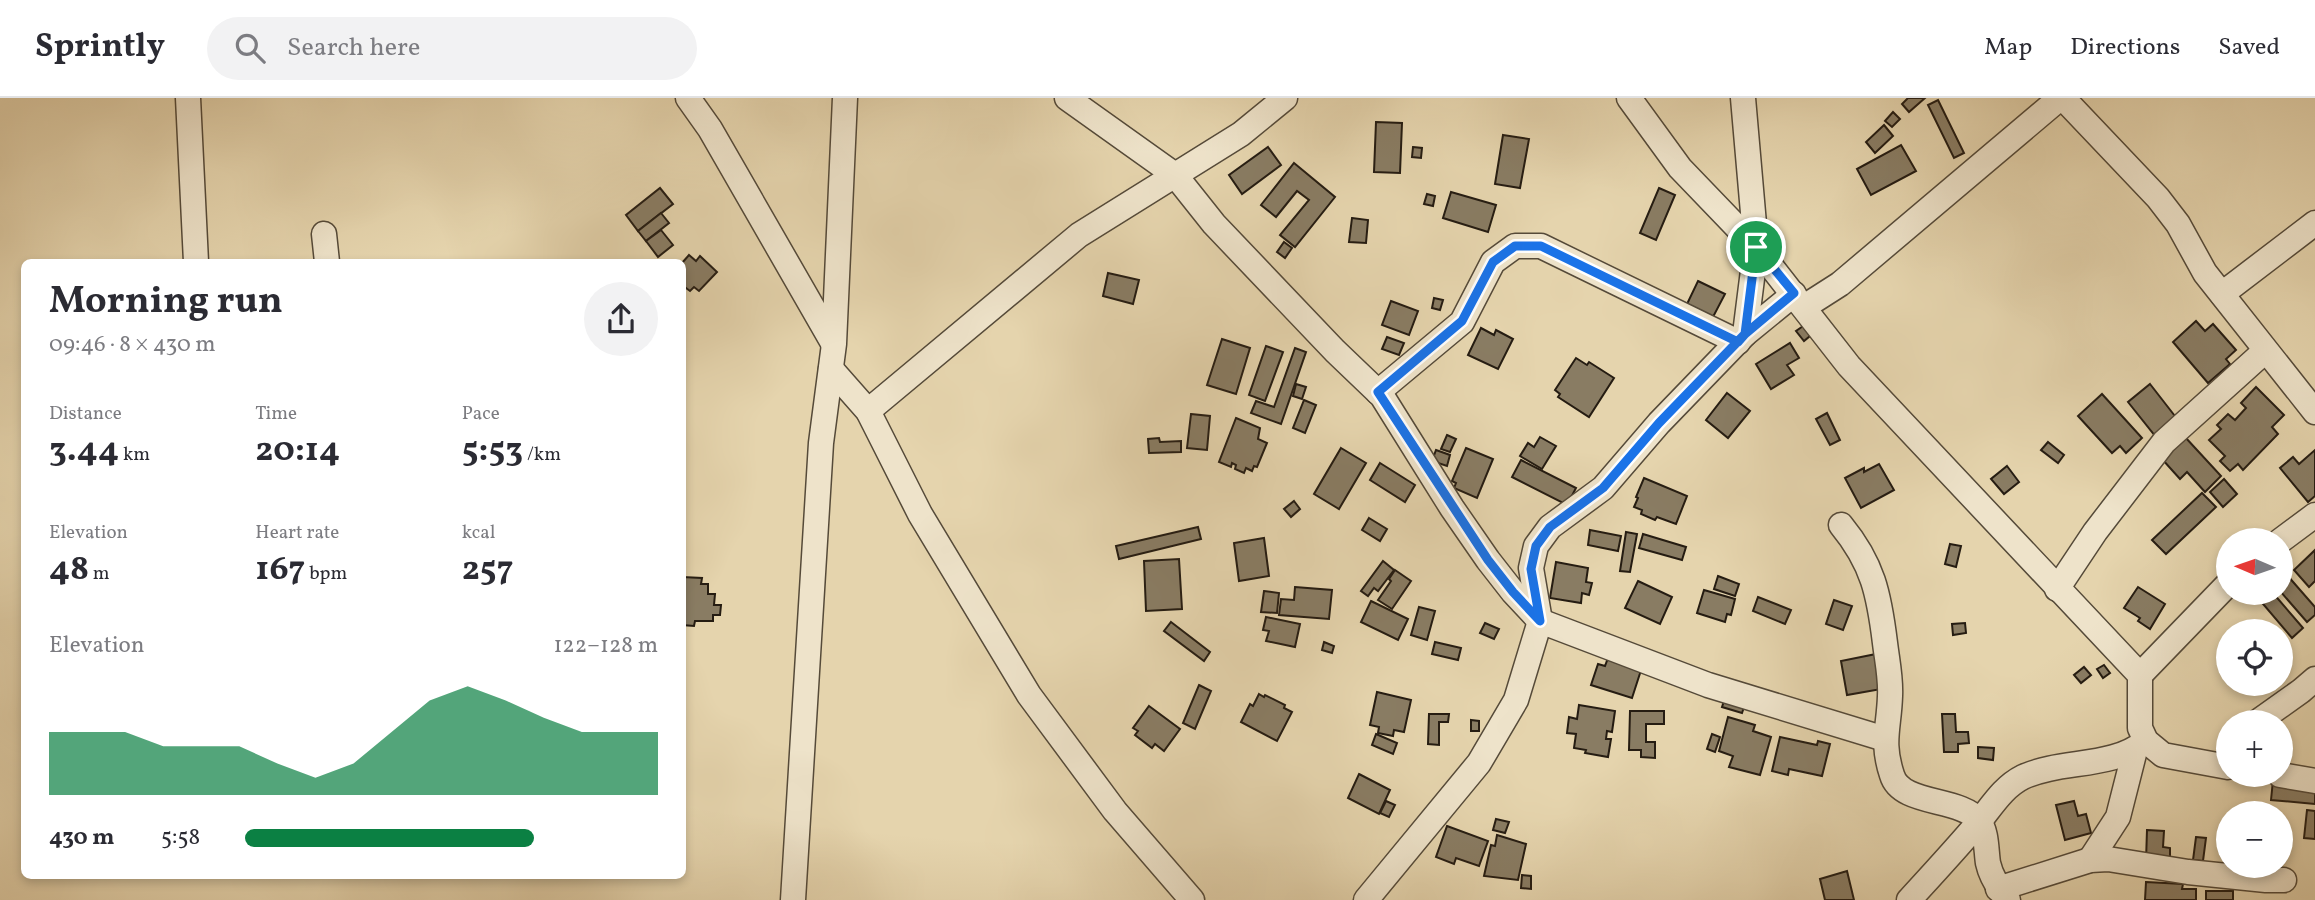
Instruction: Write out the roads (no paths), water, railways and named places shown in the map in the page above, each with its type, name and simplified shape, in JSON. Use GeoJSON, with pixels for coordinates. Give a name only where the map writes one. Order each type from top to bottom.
{"type":"FeatureCollection","features":[{"type":"Feature","properties":{"kind":"street"},"geometry":{"type":"LineString","coordinates":[[188,98],[195,259]]}},
{"type":"Feature","properties":{"kind":"street"},"geometry":{"type":"LineString","coordinates":[[688,98],[710,129],[834,344]]}},
{"type":"Feature","properties":{"kind":"street"},"geometry":{"type":"LineString","coordinates":[[793,900],[821,443],[834,344],[845,98]]}},
{"type":"Feature","properties":{"kind":"street"},"geometry":{"type":"LineString","coordinates":[[1067,98],[1175,175],[1214,223],[1335,351],[1378,392],[1488,560],[1540,621],[1708,685],[1885,739]]}},
{"type":"Feature","properties":{"kind":"street"},"geometry":{"type":"LineString","coordinates":[[868,411],[1079,235],[1241,134],[1284,98]]}},
{"type":"Feature","properties":{"kind":"street"},"geometry":{"type":"LineString","coordinates":[[1629,98],[1680,168],[1756,247],[1849,366],[2140,675],[2141,745],[2118,817],[2090,860]]}},
{"type":"Feature","properties":{"kind":"street"},"geometry":{"type":"LineString","coordinates":[[1741,338],[1756,247],[1743,98]]}},
{"type":"Feature","properties":{"kind":"street"},"geometry":{"type":"LineString","coordinates":[[1366,900],[1479,763],[1516,700],[1540,621],[1531,569],[1536,546],[1550,527],[1603,488],[1667,414],[1741,338],[1799,300],[1840,284],[2062,98],[2158,198],[2178,224],[2205,273],[2315,412]]}},
{"type":"Feature","properties":{"kind":"street"},"geometry":{"type":"LineString","coordinates":[[2222,294],[2315,223]]}},
{"type":"Feature","properties":{"kind":"street"},"geometry":{"type":"LineString","coordinates":[[324,234],[327,259]]}},
{"type":"Feature","properties":{"kind":"street"},"geometry":{"type":"LineString","coordinates":[[1378,392],[1462,321],[1493,262],[1515,246],[1541,246],[1741,338]]}},
{"type":"Feature","properties":{"kind":"street"},"geometry":{"type":"LineString","coordinates":[[2057,589],[2095,532],[2164,442],[2265,351]]}},
{"type":"Feature","properties":{"kind":"street"},"geometry":{"type":"LineString","coordinates":[[831,369],[868,411],[920,514],[1029,695],[1115,811],[1192,900]]}},
{"type":"Feature","properties":{"kind":"street"},"geometry":{"type":"LineString","coordinates":[[2293,531],[2315,515]]}},
{"type":"Feature","properties":{"kind":"street"},"geometry":{"type":"LineString","coordinates":[[1841,525],[1868,565],[1882,611],[1890,697],[1885,739],[1893,779],[1907,792],[1966,811],[1979,822],[1989,866],[2003,894],[2090,860],[2109,859],[2214,875],[2284,880]]}},
{"type":"Feature","properties":{"kind":"street"},"geometry":{"type":"LineString","coordinates":[[2140,675],[2216,596]]}},
{"type":"Feature","properties":{"kind":"street"},"geometry":{"type":"LineString","coordinates":[[2274,710],[2315,679]]}},
{"type":"Feature","properties":{"kind":"street"},"geometry":{"type":"LineString","coordinates":[[1909,900],[2006,789],[2020,779],[2039,771],[2106,760],[2141,745],[2163,755],[2216,761]]}},
{"type":"Feature","properties":{"kind":"street"},"geometry":{"type":"LineString","coordinates":[[2293,777],[2315,780]]}}]}
